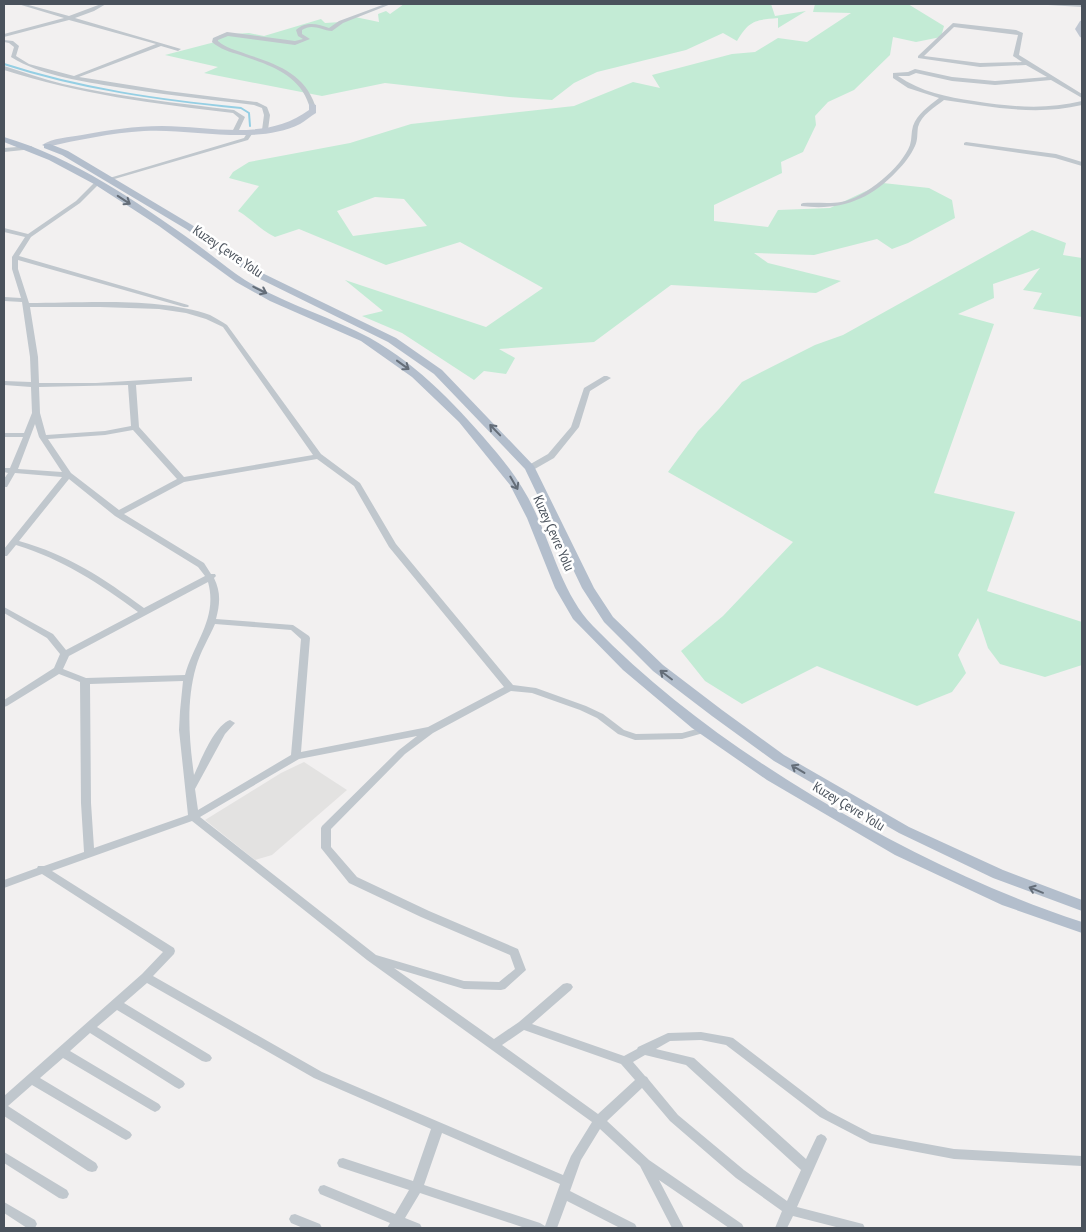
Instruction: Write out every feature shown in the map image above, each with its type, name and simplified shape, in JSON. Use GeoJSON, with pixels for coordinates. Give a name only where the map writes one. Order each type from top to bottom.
{"type":"FeatureCollection","features":[{"type":"Feature","properties":{"kind":"main road","name":"Kuzey Çevre Yolu"},"geometry":{"type":"LineString","coordinates":[[4,129],[65,153],[241,281],[379,348],[418,376],[507,472],[522,498],[571,608],[607,647],[648,686],[704,730],[761,770],[895,850],[940,872],[1039,914],[1082,928]]}},
{"type":"Feature","properties":{"kind":"main road","name":"Kuzey Çevre Yolu"},"geometry":{"type":"LineString","coordinates":[[4,138],[68,164],[189,227],[253,272],[399,345],[438,372],[530,468],[588,588],[608,619],[658,668],[779,758],[859,806],[904,830],[998,874],[1082,906]]}},
{"type":"Feature","properties":{"kind":"street"},"geometry":{"type":"LineString","coordinates":[[20,4],[178,49]]}},
{"type":"Feature","properties":{"kind":"street"},"geometry":{"type":"LineString","coordinates":[[4,36],[36,25],[70,19],[104,4]]}},
{"type":"Feature","properties":{"kind":"street"},"geometry":{"type":"LineString","coordinates":[[46,145],[77,137],[145,129],[251,131],[265,130],[299,122],[313,111],[311,94],[302,85],[268,63],[222,47],[215,42],[215,39],[227,34],[295,43],[304,42],[307,39],[300,35],[299,30],[302,26],[310,25],[330,30],[341,22],[389,4]]}},
{"type":"Feature","properties":{"kind":"street"},"geometry":{"type":"LineString","coordinates":[[1048,4],[1082,6]]}},
{"type":"Feature","properties":{"kind":"street"},"geometry":{"type":"LineString","coordinates":[[1082,22],[1078,30],[1082,36]]}},
{"type":"Feature","properties":{"kind":"street"},"geometry":{"type":"LineString","coordinates":[[1027,64],[980,65],[920,57],[953,25],[1010,31],[1021,34],[1016,56],[1082,96]]}},
{"type":"Feature","properties":{"kind":"street"},"geometry":{"type":"LineString","coordinates":[[4,41],[11,42],[17,47],[13,56],[16,60],[75,76],[132,88],[255,102],[264,107],[267,115],[265,130]]}},
{"type":"Feature","properties":{"kind":"street"},"geometry":{"type":"LineString","coordinates":[[75,76],[161,44]]}},
{"type":"Feature","properties":{"kind":"street"},"geometry":{"type":"LineString","coordinates":[[4,68],[33,79],[100,95],[234,112],[242,117],[236,130]]}},
{"type":"Feature","properties":{"kind":"street"},"geometry":{"type":"LineString","coordinates":[[1052,78],[995,83],[952,79],[915,71],[909,74],[895,74],[896,78],[910,87],[943,98],[1032,108],[1072,107],[1082,103]]}},
{"type":"Feature","properties":{"kind":"street"},"geometry":{"type":"LineString","coordinates":[[802,205],[842,204],[858,198],[889,177],[913,146],[915,129],[920,120],[928,110],[943,98]]}},
{"type":"Feature","properties":{"kind":"street"},"geometry":{"type":"LineString","coordinates":[[193,817],[192,787],[184,729],[188,678],[212,621],[218,595],[212,576],[201,564],[118,514],[68,475],[43,437],[36,413],[34,357],[25,302],[15,268],[15,257],[29,236],[78,202],[103,181],[246,139],[251,131]]}},
{"type":"Feature","properties":{"kind":"street"},"geometry":{"type":"LineString","coordinates":[[966,144],[1056,156],[1082,164]]}},
{"type":"Feature","properties":{"kind":"street"},"geometry":{"type":"LineString","coordinates":[[4,150],[32,148]]}},
{"type":"Feature","properties":{"kind":"street"},"geometry":{"type":"LineString","coordinates":[[4,230],[29,236]]}},
{"type":"Feature","properties":{"kind":"street"},"geometry":{"type":"LineString","coordinates":[[15,257],[188,307],[217,320],[225,326],[318,456],[358,485],[392,545],[510,688]]}},
{"type":"Feature","properties":{"kind":"street"},"geometry":{"type":"LineString","coordinates":[[4,299],[25,302],[163,307],[201,314]]}},
{"type":"Feature","properties":{"kind":"street"},"geometry":{"type":"LineString","coordinates":[[530,468],[551,456],[575,427],[587,390],[607,378]]}},
{"type":"Feature","properties":{"kind":"street"},"geometry":{"type":"LineString","coordinates":[[4,383],[35,386],[132,384],[189,380]]}},
{"type":"Feature","properties":{"kind":"street"},"geometry":{"type":"LineString","coordinates":[[132,384],[135,427],[182,480]]}},
{"type":"Feature","properties":{"kind":"street"},"geometry":{"type":"LineString","coordinates":[[4,485],[13,471],[36,413]]}},
{"type":"Feature","properties":{"kind":"street"},"geometry":{"type":"LineString","coordinates":[[43,437],[105,433],[135,427]]}},
{"type":"Feature","properties":{"kind":"street"},"geometry":{"type":"LineString","coordinates":[[4,435],[26,435]]}},
{"type":"Feature","properties":{"kind":"street"},"geometry":{"type":"LineString","coordinates":[[118,514],[182,480],[318,456]]}},
{"type":"Feature","properties":{"kind":"street"},"geometry":{"type":"LineString","coordinates":[[4,470],[68,475]]}},
{"type":"Feature","properties":{"kind":"street"},"geometry":{"type":"LineString","coordinates":[[4,554],[68,475]]}},
{"type":"Feature","properties":{"kind":"street"},"geometry":{"type":"LineString","coordinates":[[14,542],[45,550],[77,565],[142,611]]}},
{"type":"Feature","properties":{"kind":"street"},"geometry":{"type":"LineString","coordinates":[[4,704],[58,670],[64,654],[142,611],[212,576]]}},
{"type":"Feature","properties":{"kind":"street"},"geometry":{"type":"LineString","coordinates":[[4,610],[50,636],[64,654]]}},
{"type":"Feature","properties":{"kind":"street"},"geometry":{"type":"LineString","coordinates":[[212,621],[293,628],[306,638],[296,756]]}},
{"type":"Feature","properties":{"kind":"street"},"geometry":{"type":"LineString","coordinates":[[58,670],[85,681],[188,678]]}},
{"type":"Feature","properties":{"kind":"street"},"geometry":{"type":"LineString","coordinates":[[85,681],[86,803],[89,852]]}},
{"type":"Feature","properties":{"kind":"street"},"geometry":{"type":"LineString","coordinates":[[371,956],[464,985],[501,986],[521,970],[514,952],[352,880],[326,848],[326,828],[402,752],[431,730],[510,688],[533,690],[583,708],[600,716],[621,732],[635,737],[682,736],[704,730]]}},
{"type":"Feature","properties":{"kind":"street"},"geometry":{"type":"LineString","coordinates":[[192,787],[221,732],[230,723]]}},
{"type":"Feature","properties":{"kind":"street"},"geometry":{"type":"LineString","coordinates":[[4,884],[89,852],[193,817],[296,756],[431,730]]}},
{"type":"Feature","properties":{"kind":"street"},"geometry":{"type":"LineString","coordinates":[[193,817],[371,956],[599,1121],[644,1162],[738,1228]]}},
{"type":"Feature","properties":{"kind":"street"},"geometry":{"type":"LineString","coordinates":[[4,1103],[146,977],[170,951],[42,869]]}},
{"type":"Feature","properties":{"kind":"street"},"geometry":{"type":"LineString","coordinates":[[146,977],[318,1075],[438,1127],[564,1187],[631,1228]]}},
{"type":"Feature","properties":{"kind":"street"},"geometry":{"type":"LineString","coordinates":[[494,1045],[523,1025],[567,987]]}},
{"type":"Feature","properties":{"kind":"street"},"geometry":{"type":"LineString","coordinates":[[116,1004],[206,1058]]}},
{"type":"Feature","properties":{"kind":"street"},"geometry":{"type":"LineString","coordinates":[[523,1025],[625,1061],[674,1118],[740,1174],[790,1210],[859,1228]]}},
{"type":"Feature","properties":{"kind":"street"},"geometry":{"type":"LineString","coordinates":[[89,1027],[179,1084]]}},
{"type":"Feature","properties":{"kind":"street"},"geometry":{"type":"LineString","coordinates":[[625,1061],[668,1037],[701,1036],[729,1041],[824,1114],[870,1138],[954,1154],[1082,1161]]}},
{"type":"Feature","properties":{"kind":"street"},"geometry":{"type":"LineString","coordinates":[[642,1050],[690,1061],[808,1169]]}},
{"type":"Feature","properties":{"kind":"street"},"geometry":{"type":"LineString","coordinates":[[61,1052],[155,1107]]}},
{"type":"Feature","properties":{"kind":"street"},"geometry":{"type":"LineString","coordinates":[[32,1079],[126,1136]]}},
{"type":"Feature","properties":{"kind":"street"},"geometry":{"type":"LineString","coordinates":[[552,1228],[574,1159],[599,1121],[642,1080]]}},
{"type":"Feature","properties":{"kind":"street"},"geometry":{"type":"LineString","coordinates":[[4,1110],[92,1167]]}},
{"type":"Feature","properties":{"kind":"street"},"geometry":{"type":"LineString","coordinates":[[396,1225],[417,1187],[438,1127]]}},
{"type":"Feature","properties":{"kind":"street"},"geometry":{"type":"LineString","coordinates":[[780,1228],[790,1210],[821,1139]]}},
{"type":"Feature","properties":{"kind":"street"},"geometry":{"type":"LineString","coordinates":[[4,1157],[63,1194]]}},
{"type":"Feature","properties":{"kind":"street"},"geometry":{"type":"LineString","coordinates":[[343,1162],[540,1228]]}},
{"type":"Feature","properties":{"kind":"street"},"geometry":{"type":"LineString","coordinates":[[644,1162],[678,1228]]}},
{"type":"Feature","properties":{"kind":"street"},"geometry":{"type":"LineString","coordinates":[[324,1190],[396,1225],[416,1228]]}},
{"type":"Feature","properties":{"kind":"street"},"geometry":{"type":"LineString","coordinates":[[4,1207],[31,1224]]}},
{"type":"Feature","properties":{"kind":"street"},"geometry":{"type":"LineString","coordinates":[[295,1220],[316,1228]]}},
{"type":"Feature","properties":{"kind":"shaded area"},"geometry":{"type":"Polygon","coordinates":[[[304,762],[347,790],[272,855],[255,860],[205,820],[281,773],[304,762]]]}},
{"type":"Feature","properties":{"kind":"green space"},"geometry":{"type":"Polygon","coordinates":[[[404,4],[771,4],[775,16],[806,11],[778,28],[778,18],[753,23],[745,29],[737,41],[723,33],[686,50],[597,72],[574,83],[552,100],[385,83],[322,96],[204,73],[218,67],[165,55],[215,42],[220,35],[249,33],[264,36],[321,19],[325,23],[341,22],[355,17],[379,22],[378,14],[386,11],[390,14],[404,4]]]}},
{"type":"Feature","properties":{"kind":"green space"},"geometry":{"type":"Polygon","coordinates":[[[815,4],[908,4],[944,26],[941,37],[916,42],[893,37],[890,55],[854,90],[828,102],[815,116],[816,125],[803,152],[781,162],[782,173],[714,205],[714,221],[768,227],[778,210],[830,208],[883,183],[929,188],[952,200],[955,218],[908,243],[892,249],[877,239],[814,255],[754,253],[768,263],[841,281],[816,293],[671,285],[594,342],[499,349],[515,358],[506,374],[484,371],[474,380],[402,333],[362,316],[383,311],[345,280],[486,327],[543,288],[460,242],[386,265],[299,229],[275,237],[238,211],[259,186],[229,178],[233,172],[249,162],[350,143],[411,124],[574,106],[633,82],[660,88],[652,75],[732,54],[755,52],[778,38],[807,42],[851,13],[813,12],[815,4]],[[375,197],[337,211],[353,236],[427,226],[404,199],[375,197]]]}},
{"type":"Feature","properties":{"kind":"green space"},"geometry":{"type":"Polygon","coordinates":[[[1032,230],[1066,243],[1063,255],[1082,258],[1082,317],[1033,309],[1042,293],[1023,290],[1040,268],[993,284],[994,298],[958,314],[994,324],[934,493],[1015,512],[987,591],[1082,622],[1082,665],[1045,677],[1000,664],[988,648],[978,618],[958,655],[966,673],[952,692],[917,706],[817,666],[742,704],[705,681],[681,651],[723,616],[793,542],[668,472],[698,431],[742,382],[815,345],[843,335],[1032,230]]]}},
{"type":"Feature","properties":{"kind":"waterway"},"geometry":{"type":"LineString","coordinates":[[4,64],[91,87],[241,108],[249,113],[250,126]]}}]}
